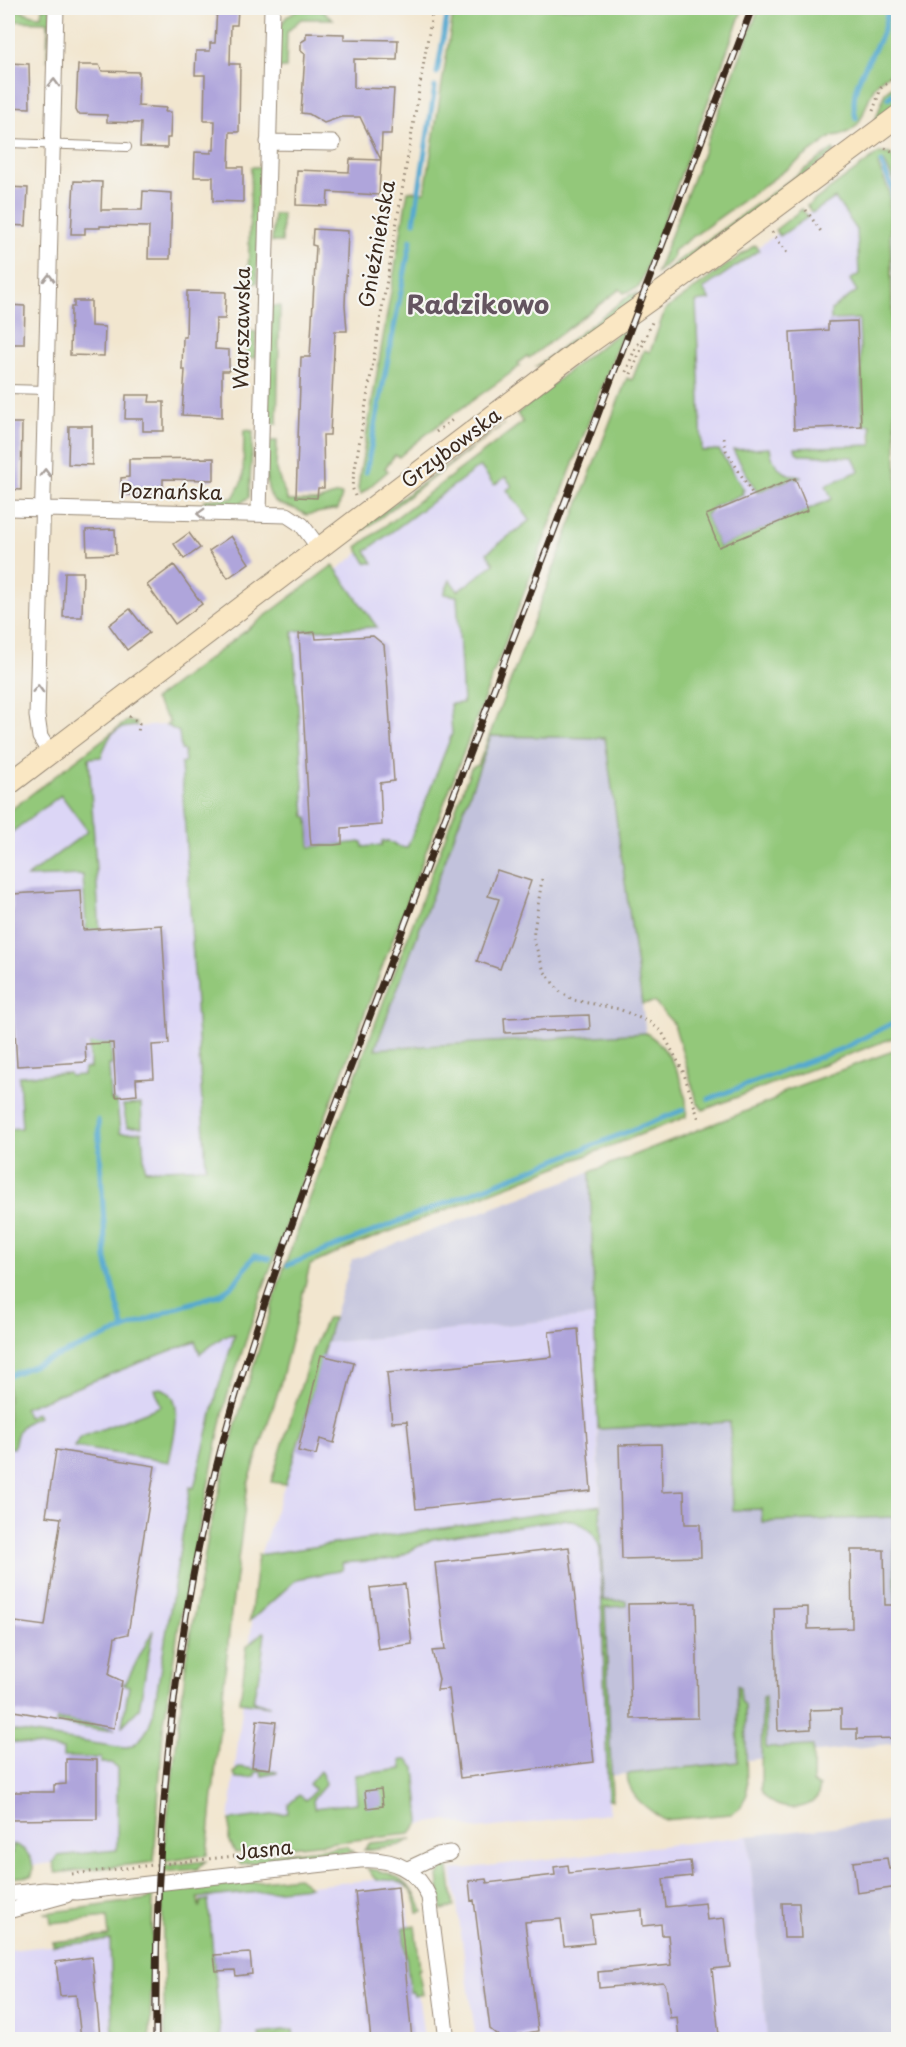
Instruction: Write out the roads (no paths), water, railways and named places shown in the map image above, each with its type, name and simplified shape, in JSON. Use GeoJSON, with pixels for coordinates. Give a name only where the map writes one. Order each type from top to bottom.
{"type":"FeatureCollection","features":[{"type":"Feature","properties":{"kind":"street"},"geometry":{"type":"LineString","coordinates":[[50,753],[40,737],[37,716],[56,8]]}},
{"type":"Feature","properties":{"kind":"street","name":"Warszawska"},"geometry":{"type":"LineString","coordinates":[[259,514],[272,8]]}},
{"type":"Feature","properties":{"kind":"street","name":"Grzybowska"},"geometry":{"type":"LineString","coordinates":[[8,785],[581,349],[896,123]]}},
{"type":"Feature","properties":{"kind":"street"},"geometry":{"type":"LineString","coordinates":[[268,142],[333,143]]}},
{"type":"Feature","properties":{"kind":"street","name":"Poznańska"},"geometry":{"type":"LineString","coordinates":[[8,508],[287,515],[294,519],[319,548]]}},
{"type":"Feature","properties":{"kind":"street"},"geometry":{"type":"LineString","coordinates":[[447,2040],[429,1897],[418,1878],[408,1869],[438,1855],[450,1853]]}},
{"type":"Feature","properties":{"kind":"street","name":"Jasna"},"geometry":{"type":"LineString","coordinates":[[8,1911],[77,1892],[360,1860],[386,1861],[408,1869]]}},
{"type":"Feature","properties":{"kind":"street","name":"Jasna"},"geometry":{"type":"LineString","coordinates":[[8,1894],[45,1890],[77,1892]]}},
{"type":"Feature","properties":{"kind":"lane"},"geometry":{"type":"LineString","coordinates":[[8,143],[127,147]]}},
{"type":"Feature","properties":{"kind":"lane"},"geometry":{"type":"LineString","coordinates":[[8,389],[46,390]]}},
{"type":"Feature","properties":{"kind":"waterway"},"geometry":{"type":"LineString","coordinates":[[856,118],[854,103],[856,89],[881,36],[887,8]]}},
{"type":"Feature","properties":{"kind":"waterway"},"geometry":{"type":"LineString","coordinates":[[437,73],[448,12]]}},
{"type":"Feature","properties":{"kind":"waterway"},"geometry":{"type":"LineString","coordinates":[[414,222],[435,87]]}},
{"type":"Feature","properties":{"kind":"waterway"},"geometry":{"type":"LineString","coordinates":[[888,98],[898,90]]}},
{"type":"Feature","properties":{"kind":"waterway"},"geometry":{"type":"LineString","coordinates":[[881,162],[893,190],[898,337]]}},
{"type":"Feature","properties":{"kind":"waterway"},"geometry":{"type":"LineString","coordinates":[[366,472],[411,240]]}},
{"type":"Feature","properties":{"kind":"waterway"},"geometry":{"type":"LineString","coordinates":[[709,1099],[846,1047],[891,1024],[898,1023]]}},
{"type":"Feature","properties":{"kind":"waterway"},"geometry":{"type":"LineString","coordinates":[[288,1265],[683,1110]]}},
{"type":"Feature","properties":{"kind":"waterway"},"geometry":{"type":"LineString","coordinates":[[98,1120],[106,1259],[124,1330]]}},
{"type":"Feature","properties":{"kind":"waterway"},"geometry":{"type":"LineString","coordinates":[[8,1376],[179,1307],[221,1294],[235,1283],[254,1256],[269,1259]]}},
{"type":"Feature","properties":{"kind":"railway"},"geometry":{"type":"LineString","coordinates":[[156,2040],[161,1834],[174,1697],[184,1629],[210,1493],[241,1378],[304,1190],[752,8]]}},
{"type":"Feature","properties":{"kind":"district","name":"Radzikowo"},"geometry":{"type":"Point","coordinates":[478,305]}}]}
